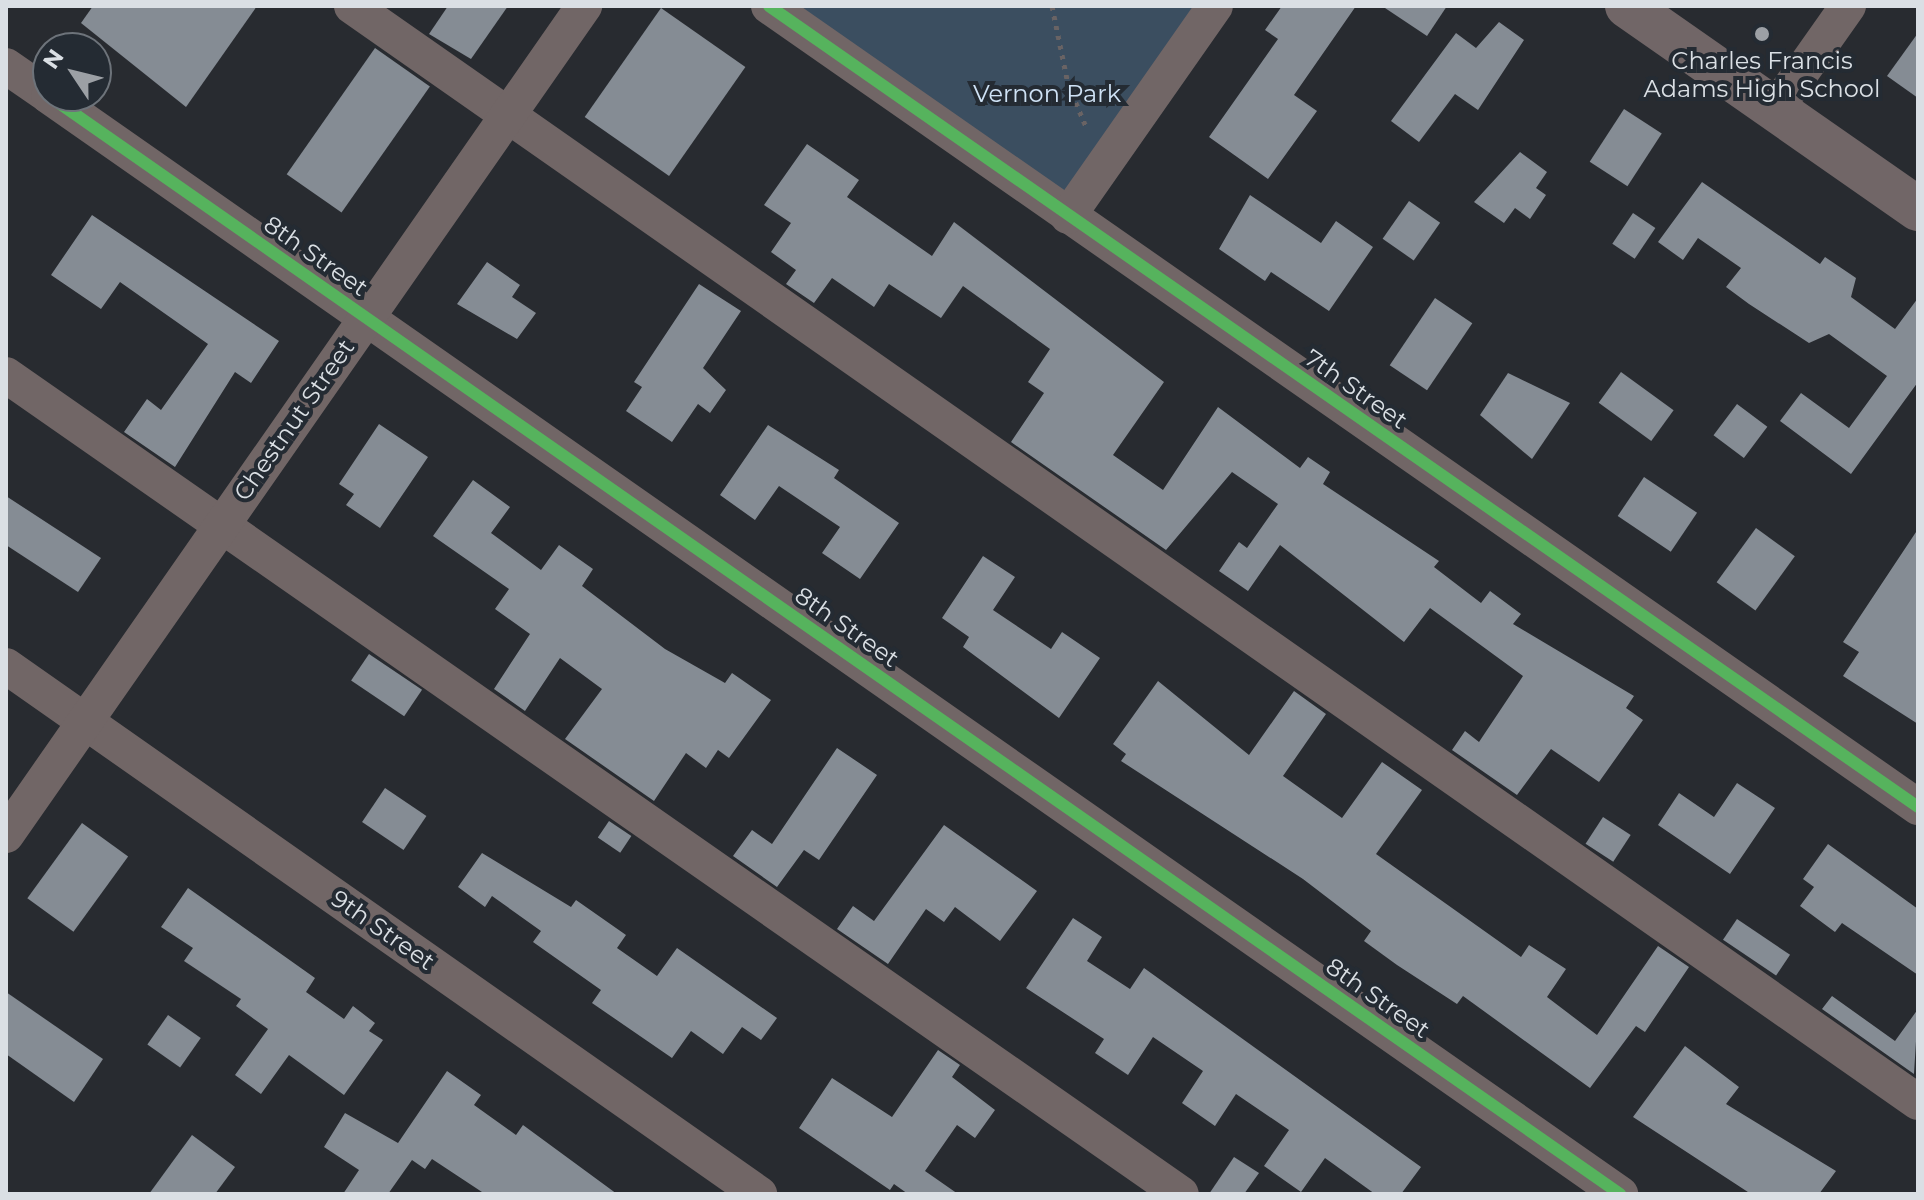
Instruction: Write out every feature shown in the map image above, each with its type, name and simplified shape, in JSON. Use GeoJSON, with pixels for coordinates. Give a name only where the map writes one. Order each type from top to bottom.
{"type":"FeatureCollection","features":[{"type":"Feature","properties":{"kind":"main road"},"geometry":{"type":"LineString","coordinates":[[1627,6],[1918,209]]}},
{"type":"Feature","properties":{"kind":"street"},"geometry":{"type":"LineString","coordinates":[[352,6],[1918,1102]]}},
{"type":"Feature","properties":{"kind":"street","name":"Chestnut Street"},"geometry":{"type":"LineString","coordinates":[[6,835],[584,6]]}},
{"type":"Feature","properties":{"kind":"street","name":"7th Street"},"geometry":{"type":"LineString","coordinates":[[769,6],[1918,807]]}},
{"type":"Feature","properties":{"kind":"street"},"geometry":{"type":"LineString","coordinates":[[1068,216],[1215,6]]}},
{"type":"Feature","properties":{"kind":"street"},"geometry":{"type":"LineString","coordinates":[[1776,108],[1848,6]]}},
{"type":"Feature","properties":{"kind":"street","name":"8th Street"},"geometry":{"type":"LineString","coordinates":[[6,66],[32,84]]}},
{"type":"Feature","properties":{"kind":"street","name":"8th Street"},"geometry":{"type":"LineString","coordinates":[[72,112],[1620,1194]]}},
{"type":"Feature","properties":{"kind":"street"},"geometry":{"type":"LineString","coordinates":[[6,375],[1181,1194]]}},
{"type":"Feature","properties":{"kind":"street","name":"9th Street"},"geometry":{"type":"LineString","coordinates":[[6,666],[759,1194]]}},
{"type":"Feature","properties":{"kind":"path"},"geometry":{"type":"LineString","coordinates":[[1052,6],[1068,84],[1102,167]]}},
{"type":"Feature","properties":{"kind":"green space","name":"Vernon Park"},"geometry":{"type":"Polygon","coordinates":[[[769,6],[1215,6],[1068,216],[769,6]]]}},
{"type":"Feature","properties":{"kind":"building"},"geometry":{"type":"Polygon","coordinates":[[[93,6],[257,6],[186,107],[112,48],[112,32],[92,32],[81,23],[93,6]]]}},
{"type":"Feature","properties":{"kind":"building"},"geometry":{"type":"Polygon","coordinates":[[[448,6],[508,6],[471,59],[429,34],[448,6]]]}},
{"type":"Feature","properties":{"kind":"building"},"geometry":{"type":"Polygon","coordinates":[[[1282,6],[1356,6],[1294,95],[1317,111],[1268,179],[1209,137],[1278,39],[1265,30],[1282,6]]]}},
{"type":"Feature","properties":{"kind":"building"},"geometry":{"type":"Polygon","coordinates":[[[1382,6],[1447,6],[1427,36],[1382,6]]]}},
{"type":"Feature","properties":{"kind":"building"},"geometry":{"type":"Polygon","coordinates":[[[661,8],[745,67],[669,176],[585,117],[661,8]]]}},
{"type":"Feature","properties":{"kind":"building"},"geometry":{"type":"Polygon","coordinates":[[[1499,22],[1524,40],[1478,110],[1455,94],[1419,142],[1391,121],[1456,33],[1476,48],[1499,22]]]}},
{"type":"Feature","properties":{"kind":"building"},"geometry":{"type":"Polygon","coordinates":[[[1918,33],[1918,98],[1887,76],[1918,33]]]}},
{"type":"Feature","properties":{"kind":"building"},"geometry":{"type":"Polygon","coordinates":[[[375,48],[430,86],[342,213],[287,174],[375,48]]]}},
{"type":"Feature","properties":{"kind":"building"},"geometry":{"type":"Polygon","coordinates":[[[1624,109],[1662,134],[1627,186],[1590,162],[1624,109]]]}},
{"type":"Feature","properties":{"kind":"building"},"geometry":{"type":"Polygon","coordinates":[[[807,144],[859,180],[847,197],[932,256],[954,222],[1164,382],[1113,455],[1163,490],[1218,407],[1300,468],[1308,457],[1330,472],[1323,484],[1439,561],[1434,567],[1481,603],[1490,591],[1521,614],[1513,624],[1634,696],[1626,708],[1643,720],[1599,782],[1551,749],[1517,795],[1452,750],[1465,731],[1479,742],[1523,676],[1430,608],[1404,642],[1280,545],[1248,591],[1219,571],[1239,542],[1247,548],[1278,504],[1232,472],[1166,550],[1011,442],[1044,393],[1028,382],[1050,349],[963,286],[941,318],[889,284],[874,307],[832,278],[814,303],[786,284],[796,270],[771,252],[791,223],[764,205],[807,144]]]}},
{"type":"Feature","properties":{"kind":"building"},"geometry":{"type":"Polygon","coordinates":[[[1520,152],[1547,172],[1536,188],[1546,195],[1530,219],[1515,208],[1504,223],[1474,202],[1520,152]]]}},
{"type":"Feature","properties":{"kind":"building"},"geometry":{"type":"Polygon","coordinates":[[[1702,182],[1820,264],[1825,257],[1856,278],[1851,297],[1895,329],[1918,298],[1918,382],[1851,474],[1780,421],[1801,393],[1849,428],[1887,376],[1829,334],[1809,343],[1749,304],[1726,287],[1741,268],[1698,238],[1683,260],[1658,242],[1702,182]]]}},
{"type":"Feature","properties":{"kind":"building"},"geometry":{"type":"Polygon","coordinates":[[[1250,195],[1321,243],[1336,221],[1373,247],[1329,311],[1271,272],[1265,281],[1219,249],[1250,195]]]}},
{"type":"Feature","properties":{"kind":"building"},"geometry":{"type":"Polygon","coordinates":[[[1409,201],[1440,223],[1414,260],[1383,239],[1409,201]]]}},
{"type":"Feature","properties":{"kind":"building"},"geometry":{"type":"Polygon","coordinates":[[[1633,213],[1655,228],[1635,259],[1612,244],[1633,213]]]}},
{"type":"Feature","properties":{"kind":"building"},"geometry":{"type":"Polygon","coordinates":[[[92,215],[279,341],[251,383],[235,372],[175,467],[124,432],[147,399],[161,410],[208,344],[120,282],[101,309],[51,275],[92,215]]]}},
{"type":"Feature","properties":{"kind":"building"},"geometry":{"type":"Polygon","coordinates":[[[487,262],[520,285],[512,297],[536,313],[517,339],[457,304],[487,262]]]}},
{"type":"Feature","properties":{"kind":"building"},"geometry":{"type":"Polygon","coordinates":[[[699,284],[741,311],[703,368],[726,390],[710,413],[698,404],[672,442],[626,411],[642,387],[634,382],[699,284]]]}},
{"type":"Feature","properties":{"kind":"building"},"geometry":{"type":"Polygon","coordinates":[[[1435,298],[1472,323],[1427,390],[1390,365],[1435,298]]]}},
{"type":"Feature","properties":{"kind":"building"},"geometry":{"type":"Polygon","coordinates":[[[1621,372],[1674,410],[1651,441],[1599,403],[1621,372]]]}},
{"type":"Feature","properties":{"kind":"building"},"geometry":{"type":"Polygon","coordinates":[[[1508,373],[1570,403],[1532,459],[1480,415],[1508,373]]]}},
{"type":"Feature","properties":{"kind":"building"},"geometry":{"type":"Polygon","coordinates":[[[1737,404],[1767,427],[1744,458],[1714,435],[1737,404]]]}},
{"type":"Feature","properties":{"kind":"building"},"geometry":{"type":"Polygon","coordinates":[[[379,424],[428,457],[380,528],[346,505],[354,494],[339,484],[379,424]]]}},
{"type":"Feature","properties":{"kind":"building"},"geometry":{"type":"Polygon","coordinates":[[[768,425],[839,470],[834,478],[899,523],[860,579],[822,553],[840,527],[779,486],[755,520],[720,495],[768,425]]]}},
{"type":"Feature","properties":{"kind":"building"},"geometry":{"type":"Polygon","coordinates":[[[1644,477],[1697,513],[1671,552],[1618,516],[1644,477]]]}},
{"type":"Feature","properties":{"kind":"building"},"geometry":{"type":"Polygon","coordinates":[[[473,480],[510,507],[491,533],[541,570],[559,545],[593,569],[582,586],[665,649],[725,683],[732,673],[771,700],[729,758],[718,750],[706,768],[686,753],[654,801],[565,739],[602,689],[560,658],[525,711],[494,689],[530,634],[495,609],[509,589],[433,536],[473,480]]]}},
{"type":"Feature","properties":{"kind":"building"},"geometry":{"type":"Polygon","coordinates":[[[6,496],[101,558],[78,592],[6,545],[6,496]]]}},
{"type":"Feature","properties":{"kind":"building"},"geometry":{"type":"Polygon","coordinates":[[[1756,528],[1795,556],[1755,610],[1717,582],[1756,528]]]}},
{"type":"Feature","properties":{"kind":"building"},"geometry":{"type":"Polygon","coordinates":[[[1918,529],[1918,724],[1843,676],[1859,652],[1843,642],[1918,529]]]}},
{"type":"Feature","properties":{"kind":"building"},"geometry":{"type":"Polygon","coordinates":[[[983,556],[1015,577],[993,610],[1051,649],[1062,632],[1100,658],[1059,718],[963,647],[969,637],[942,618],[983,556]]]}},
{"type":"Feature","properties":{"kind":"building"},"geometry":{"type":"Polygon","coordinates":[[[369,654],[422,690],[404,716],[351,681],[369,654]]]}},
{"type":"Feature","properties":{"kind":"building"},"geometry":{"type":"Polygon","coordinates":[[[1158,681],[1249,755],[1294,691],[1326,714],[1283,776],[1342,818],[1382,762],[1422,790],[1376,854],[1521,957],[1529,945],[1566,969],[1547,997],[1597,1035],[1658,946],[1689,967],[1645,1032],[1636,1026],[1590,1088],[1463,996],[1457,1004],[1397,965],[1364,941],[1371,931],[1303,879],[1121,761],[1126,754],[1113,744],[1158,681]]]}},
{"type":"Feature","properties":{"kind":"building"},"geometry":{"type":"Polygon","coordinates":[[[837,748],[877,775],[819,860],[804,850],[777,887],[733,856],[752,830],[772,844],[837,748]]]}},
{"type":"Feature","properties":{"kind":"building"},"geometry":{"type":"Polygon","coordinates":[[[1737,783],[1775,808],[1730,874],[1658,825],[1679,793],[1714,817],[1737,783]]]}},
{"type":"Feature","properties":{"kind":"building"},"geometry":{"type":"Polygon","coordinates":[[[385,788],[426,816],[404,850],[362,822],[385,788]]]}},
{"type":"Feature","properties":{"kind":"building"},"geometry":{"type":"Polygon","coordinates":[[[1603,817],[1631,835],[1613,862],[1586,844],[1603,817]]]}},
{"type":"Feature","properties":{"kind":"building"},"geometry":{"type":"Polygon","coordinates":[[[609,821],[631,836],[620,853],[598,838],[609,821]]]}},
{"type":"Feature","properties":{"kind":"building"},"geometry":{"type":"Polygon","coordinates":[[[82,823],[128,857],[73,932],[27,898],[82,823]]]}},
{"type":"Feature","properties":{"kind":"building"},"geometry":{"type":"Polygon","coordinates":[[[944,825],[1037,891],[1000,941],[955,907],[944,922],[926,909],[888,964],[837,929],[853,906],[874,921],[944,825]]]}},
{"type":"Feature","properties":{"kind":"building"},"geometry":{"type":"Polygon","coordinates":[[[1828,844],[1918,909],[1918,975],[1842,923],[1835,932],[1800,906],[1814,887],[1803,879],[1828,844]]]}},
{"type":"Feature","properties":{"kind":"building"},"geometry":{"type":"Polygon","coordinates":[[[482,853],[571,907],[576,900],[626,935],[617,948],[657,976],[677,948],[777,1018],[761,1040],[742,1027],[723,1054],[691,1031],[672,1058],[592,1003],[601,990],[533,942],[541,931],[492,896],[485,907],[458,887],[482,853]]]}},
{"type":"Feature","properties":{"kind":"building"},"geometry":{"type":"Polygon","coordinates":[[[188,888],[315,978],[306,992],[344,1019],[353,1006],[375,1023],[369,1031],[383,1040],[344,1095],[289,1055],[261,1094],[235,1075],[268,1029],[236,1006],[241,999],[184,961],[193,948],[161,927],[188,888]]]}},
{"type":"Feature","properties":{"kind":"building"},"geometry":{"type":"Polygon","coordinates":[[[1073,918],[1102,937],[1087,961],[1130,989],[1144,968],[1421,1167],[1401,1194],[1375,1194],[1325,1158],[1301,1192],[1264,1166],[1289,1130],[1236,1094],[1215,1126],[1182,1103],[1203,1071],[1153,1037],[1128,1075],[1095,1053],[1104,1039],[1026,988],[1073,918]]]}},
{"type":"Feature","properties":{"kind":"building"},"geometry":{"type":"Polygon","coordinates":[[[1737,919],[1790,955],[1776,976],[1723,940],[1737,919]]]}},
{"type":"Feature","properties":{"kind":"building"},"geometry":{"type":"Polygon","coordinates":[[[6,992],[103,1059],[74,1102],[6,1054],[6,992]]]}},
{"type":"Feature","properties":{"kind":"building"},"geometry":{"type":"Polygon","coordinates":[[[1832,996],[1895,1041],[1918,1009],[1914,1074],[1822,1009],[1832,996]]]}},
{"type":"Feature","properties":{"kind":"building"},"geometry":{"type":"Polygon","coordinates":[[[168,1015],[201,1038],[180,1067],[147,1044],[168,1015]]]}},
{"type":"Feature","properties":{"kind":"building"},"geometry":{"type":"Polygon","coordinates":[[[1685,1046],[1739,1087],[1726,1104],[1836,1171],[1819,1194],[1751,1194],[1633,1117],[1685,1046]]]}},
{"type":"Feature","properties":{"kind":"building"},"geometry":{"type":"Polygon","coordinates":[[[938,1050],[960,1065],[952,1077],[995,1110],[975,1138],[957,1125],[925,1171],[958,1194],[908,1194],[894,1184],[890,1190],[799,1128],[832,1078],[892,1117],[938,1050]]]}},
{"type":"Feature","properties":{"kind":"building"},"geometry":{"type":"Polygon","coordinates":[[[447,1071],[481,1095],[474,1105],[516,1135],[523,1125],[617,1194],[485,1194],[432,1159],[425,1169],[412,1160],[388,1194],[343,1194],[359,1170],[324,1147],[345,1113],[398,1143],[447,1071]]]}},
{"type":"Feature","properties":{"kind":"building"},"geometry":{"type":"Polygon","coordinates":[[[192,1135],[235,1167],[215,1194],[149,1194],[192,1135]]]}},
{"type":"Feature","properties":{"kind":"building"},"geometry":{"type":"Polygon","coordinates":[[[1234,1157],[1259,1173],[1244,1194],[1209,1194],[1234,1157]]]}},
{"type":"Feature","properties":{"kind":"cycle path"},"geometry":{"type":"LineString","coordinates":[[769,6],[1918,807]]}},
{"type":"Feature","properties":{"kind":"cycle path"},"geometry":{"type":"LineString","coordinates":[[72,112],[1620,1194]]}},
{"type":"Feature","properties":{"kind":"place","name":"Charles Francis Adams High School"},"geometry":{"type":"Point","coordinates":[1762,34]}}]}
